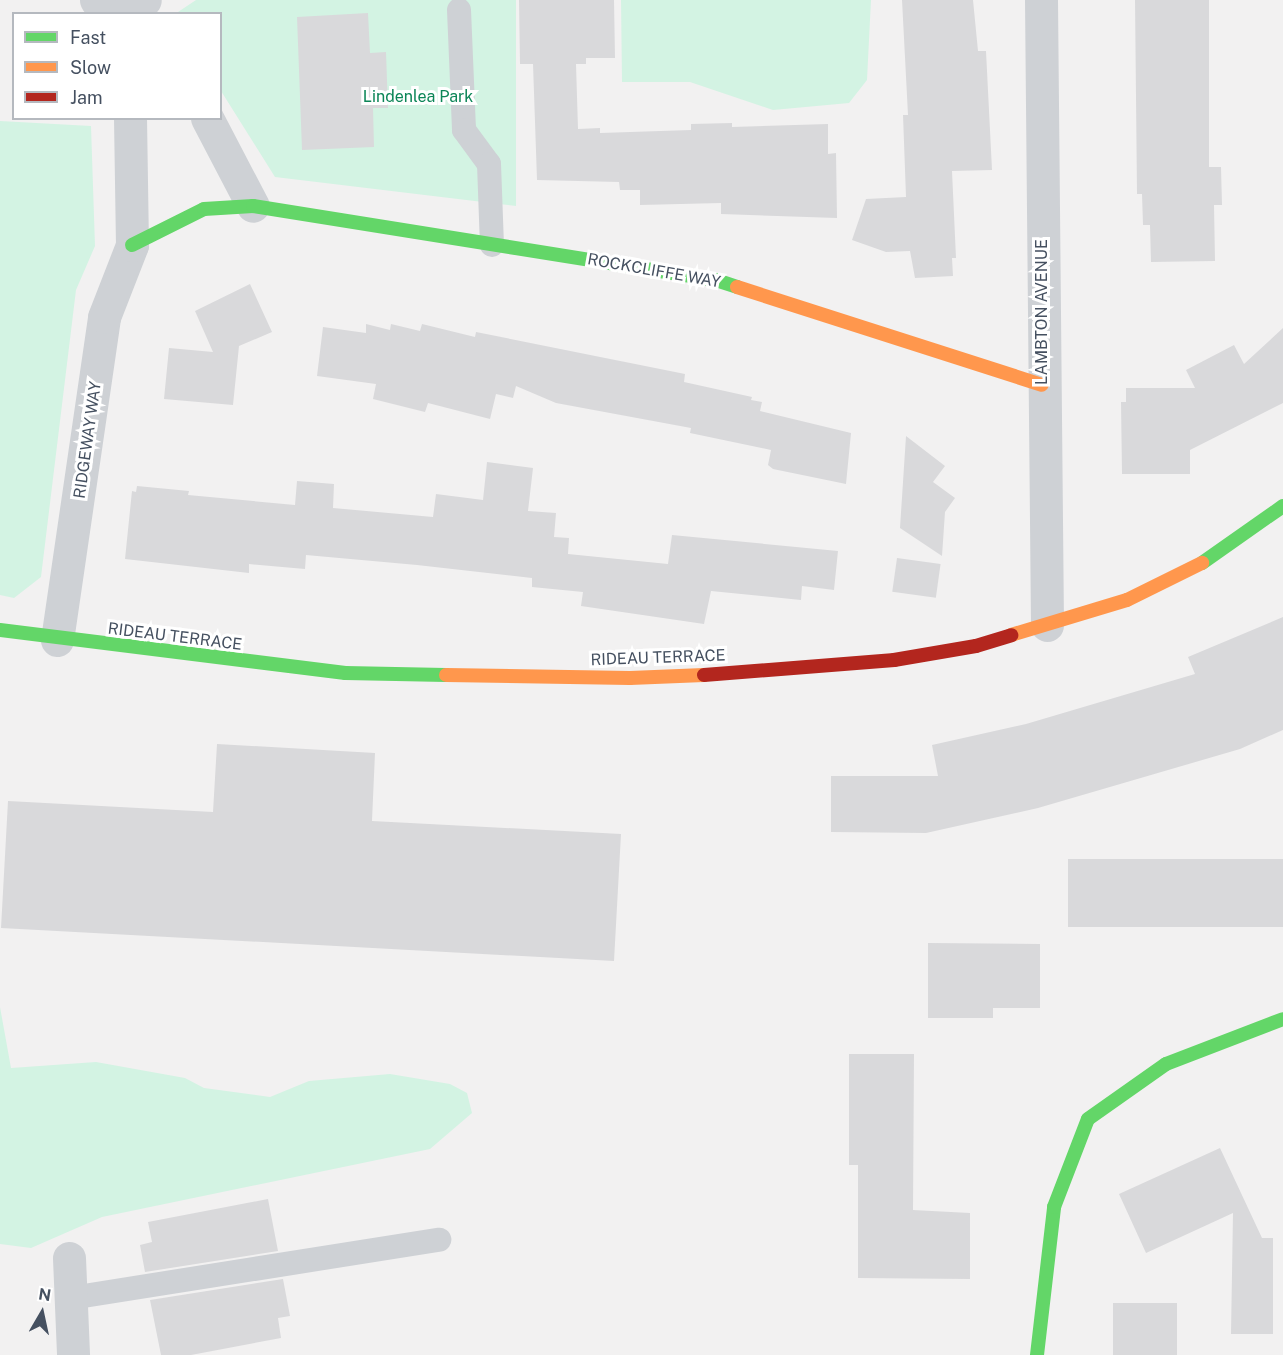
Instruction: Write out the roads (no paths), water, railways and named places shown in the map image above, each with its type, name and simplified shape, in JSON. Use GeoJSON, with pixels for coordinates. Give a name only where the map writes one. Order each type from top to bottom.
{"type":"FeatureCollection","features":[{"type":"Feature","properties":{"kind":"street"},"geometry":{"type":"LineString","coordinates":[[127,12],[145,0]]}},
{"type":"Feature","properties":{"kind":"street","name":"LAMBTON AVENUE"},"geometry":{"type":"LineString","coordinates":[[1041,0],[1042,385],[1047,625]]}},
{"type":"Feature","properties":{"kind":"street"},"geometry":{"type":"LineString","coordinates":[[130,120],[132,245]]}},
{"type":"Feature","properties":{"kind":"street"},"geometry":{"type":"LineString","coordinates":[[208,120],[254,206]]}},
{"type":"Feature","properties":{"kind":"street","name":"ROCKCLIFFE WAY"},"geometry":{"type":"LineString","coordinates":[[132,245],[204,209],[254,206],[716,280],[1042,385]]}},
{"type":"Feature","properties":{"kind":"street","name":"RIDGEWAY WAY"},"geometry":{"type":"LineString","coordinates":[[57,640],[104,317],[132,245]]}},
{"type":"Feature","properties":{"kind":"street","name":"RIDEAU TERRACE"},"geometry":{"type":"LineString","coordinates":[[0,630],[57,640],[345,673],[630,678],[782,670],[894,660],[976,646],[1127,600],[1194,569],[1283,506]]}},
{"type":"Feature","properties":{"kind":"street"},"geometry":{"type":"LineString","coordinates":[[1037,1355],[1054,1207],[1088,1119],[1166,1064],[1283,1019]]}},
{"type":"Feature","properties":{"kind":"street"},"geometry":{"type":"LineString","coordinates":[[69,1258],[73,1355]]}},
{"type":"Feature","properties":{"kind":"lane"},"geometry":{"type":"LineString","coordinates":[[459,10],[464,130],[489,165],[492,245]]}},
{"type":"Feature","properties":{"kind":"lane"},"geometry":{"type":"LineString","coordinates":[[71,1298],[439,1240]]}},
{"type":"Feature","properties":{"kind":"park label","name":"Lindenlea Park"},"geometry":{"type":"Point","coordinates":[418,97]}}]}
